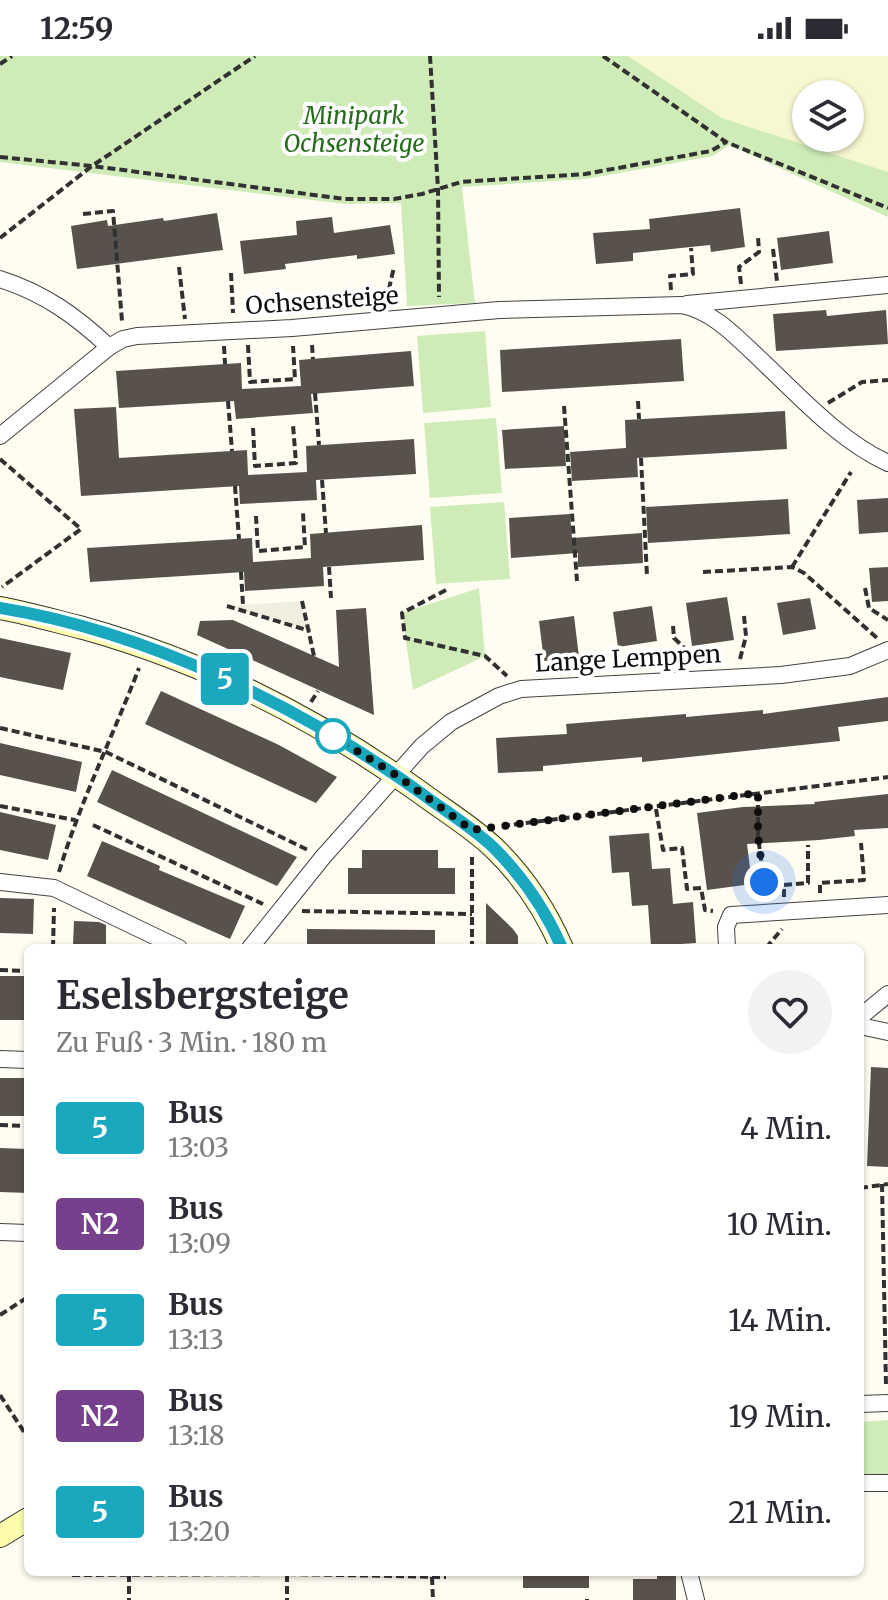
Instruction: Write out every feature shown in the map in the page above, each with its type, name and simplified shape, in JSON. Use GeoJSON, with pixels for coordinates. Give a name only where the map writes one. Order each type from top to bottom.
{"type":"FeatureCollection","features":[{"type":"Feature","properties":{"kind":"street"},"geometry":{"type":"LineString","coordinates":[[0,279],[52,301],[81,321],[109,347]]}},
{"type":"Feature","properties":{"kind":"street","name":"Ochsensteige"},"geometry":{"type":"LineString","coordinates":[[0,436],[109,347],[137,336],[292,328],[499,310],[676,305],[888,285]]}},
{"type":"Feature","properties":{"kind":"street","name":"Ochsensteige"},"geometry":{"type":"LineString","coordinates":[[676,305],[694,307],[726,328],[851,442],[888,463]]}},
{"type":"Feature","properties":{"kind":"street"},"geometry":{"type":"LineString","coordinates":[[0,608],[147,647],[209,671],[301,717],[396,775],[472,830],[517,873],[560,944]]}},
{"type":"Feature","properties":{"kind":"street","name":"Lange Lemppen"},"geometry":{"type":"LineString","coordinates":[[253,944],[323,857],[422,746],[451,722],[499,696],[521,689],[781,675],[850,666],[886,647]]}},
{"type":"Feature","properties":{"kind":"street"},"geometry":{"type":"LineString","coordinates":[[0,882],[54,888],[171,944]]}},
{"type":"Feature","properties":{"kind":"street"},"geometry":{"type":"LineString","coordinates":[[727,944],[726,927],[731,915],[888,905]]}},
{"type":"Feature","properties":{"kind":"street"},"geometry":{"type":"LineString","coordinates":[[864,1014],[888,994]]}},
{"type":"Feature","properties":{"kind":"street"},"geometry":{"type":"LineString","coordinates":[[864,1027],[888,1032]]}},
{"type":"Feature","properties":{"kind":"street"},"geometry":{"type":"LineString","coordinates":[[0,1059],[24,1060]]}},
{"type":"Feature","properties":{"kind":"street"},"geometry":{"type":"LineString","coordinates":[[0,1232],[24,1233]]}},
{"type":"Feature","properties":{"kind":"street"},"geometry":{"type":"LineString","coordinates":[[864,1404],[887,1403]]}},
{"type":"Feature","properties":{"kind":"street"},"geometry":{"type":"LineString","coordinates":[[864,1483],[888,1483]]}},
{"type":"Feature","properties":{"kind":"street"},"geometry":{"type":"LineString","coordinates":[[0,1536],[24,1521]]}},
{"type":"Feature","properties":{"kind":"street"},"geometry":{"type":"LineString","coordinates":[[690,1576],[696,1600]]}},
{"type":"Feature","properties":{"kind":"path"},"geometry":{"type":"LineString","coordinates":[[0,64],[12,56]]}},
{"type":"Feature","properties":{"kind":"path"},"geometry":{"type":"LineString","coordinates":[[0,238],[92,166],[255,56]]}},
{"type":"Feature","properties":{"kind":"path"},"geometry":{"type":"LineString","coordinates":[[430,56],[438,189],[440,315]]}},
{"type":"Feature","properties":{"kind":"path"},"geometry":{"type":"LineString","coordinates":[[603,56],[726,142],[888,208]]}},
{"type":"Feature","properties":{"kind":"path"},"geometry":{"type":"LineString","coordinates":[[0,157],[345,199],[394,199],[461,182],[585,174],[711,151],[726,142]]}},
{"type":"Feature","properties":{"kind":"path"},"geometry":{"type":"LineString","coordinates":[[83,214],[113,211],[121,310]]}},
{"type":"Feature","properties":{"kind":"path"},"geometry":{"type":"LineString","coordinates":[[740,279],[739,267],[759,252],[758,237]]}},
{"type":"Feature","properties":{"kind":"path"},"geometry":{"type":"LineString","coordinates":[[676,305],[670,276],[693,274],[691,248]]}},
{"type":"Feature","properties":{"kind":"path"},"geometry":{"type":"LineString","coordinates":[[773,249],[776,276]]}},
{"type":"Feature","properties":{"kind":"path"},"geometry":{"type":"LineString","coordinates":[[179,267],[184,309]]}},
{"type":"Feature","properties":{"kind":"path"},"geometry":{"type":"LineString","coordinates":[[361,300],[375,299],[388,293],[394,267]]}},
{"type":"Feature","properties":{"kind":"path"},"geometry":{"type":"LineString","coordinates":[[231,273],[233,311]]}},
{"type":"Feature","properties":{"kind":"path"},"geometry":{"type":"LineString","coordinates":[[247,331],[250,382],[295,379],[292,328]]}},
{"type":"Feature","properties":{"kind":"path"},"geometry":{"type":"LineString","coordinates":[[838,395],[862,382],[888,380]]}},
{"type":"Feature","properties":{"kind":"path"},"geometry":{"type":"LineString","coordinates":[[315,393],[319,445]]}},
{"type":"Feature","properties":{"kind":"path"},"geometry":{"type":"LineString","coordinates":[[228,401],[232,451]]}},
{"type":"Feature","properties":{"kind":"path"},"geometry":{"type":"LineString","coordinates":[[638,401],[639,419]]}},
{"type":"Feature","properties":{"kind":"path"},"geometry":{"type":"LineString","coordinates":[[564,406],[577,581]]}},
{"type":"Feature","properties":{"kind":"path"},"geometry":{"type":"LineString","coordinates":[[253,428],[255,466],[296,463],[293,425]]}},
{"type":"Feature","properties":{"kind":"path"},"geometry":{"type":"LineString","coordinates":[[641,458],[647,576]]}},
{"type":"Feature","properties":{"kind":"path"},"geometry":{"type":"LineString","coordinates":[[0,459],[81,529],[0,588]]}},
{"type":"Feature","properties":{"kind":"path"},"geometry":{"type":"LineString","coordinates":[[792,567],[851,472]]}},
{"type":"Feature","properties":{"kind":"path"},"geometry":{"type":"LineString","coordinates":[[322,480],[326,533]]}},
{"type":"Feature","properties":{"kind":"path"},"geometry":{"type":"LineString","coordinates":[[235,486],[239,539]]}},
{"type":"Feature","properties":{"kind":"path"},"geometry":{"type":"LineString","coordinates":[[256,516],[258,551],[305,547],[303,513]]}},
{"type":"Feature","properties":{"kind":"path"},"geometry":{"type":"LineString","coordinates":[[329,567],[331,598]]}},
{"type":"Feature","properties":{"kind":"path"},"geometry":{"type":"LineString","coordinates":[[703,572],[792,567],[804,573],[886,647]]}},
{"type":"Feature","properties":{"kind":"path"},"geometry":{"type":"LineString","coordinates":[[241,572],[243,605]]}},
{"type":"Feature","properties":{"kind":"path"},"geometry":{"type":"LineString","coordinates":[[865,588],[869,608],[888,620]]}},
{"type":"Feature","properties":{"kind":"path"},"geometry":{"type":"LineString","coordinates":[[446,590],[402,613],[405,638],[485,656],[521,689]]}},
{"type":"Feature","properties":{"kind":"path"},"geometry":{"type":"LineString","coordinates":[[302,601],[314,656]]}},
{"type":"Feature","properties":{"kind":"path"},"geometry":{"type":"LineString","coordinates":[[227,606],[310,631]]}},
{"type":"Feature","properties":{"kind":"path"},"geometry":{"type":"LineString","coordinates":[[739,656],[746,636],[744,616]]}},
{"type":"Feature","properties":{"kind":"path"},"geometry":{"type":"LineString","coordinates":[[673,626],[674,638],[695,658]]}},
{"type":"Feature","properties":{"kind":"path"},"geometry":{"type":"LineString","coordinates":[[53,944],[54,888],[75,820],[106,752],[147,647]]}},
{"type":"Feature","properties":{"kind":"path"},"geometry":{"type":"LineString","coordinates":[[0,728],[106,752],[323,857]]}},
{"type":"Feature","properties":{"kind":"path"},"geometry":{"type":"LineString","coordinates":[[472,944],[472,830],[888,777]]}},
{"type":"Feature","properties":{"kind":"path"},"geometry":{"type":"LineString","coordinates":[[757,912],[764,882],[758,836],[758,793]]}},
{"type":"Feature","properties":{"kind":"path"},"geometry":{"type":"LineString","coordinates":[[0,806],[75,820]]}},
{"type":"Feature","properties":{"kind":"path"},"geometry":{"type":"LineString","coordinates":[[656,808],[663,850],[682,848],[687,889],[701,888],[705,910]]}},
{"type":"Feature","properties":{"kind":"path"},"geometry":{"type":"LineString","coordinates":[[93,825],[278,910]]}},
{"type":"Feature","properties":{"kind":"path"},"geometry":{"type":"LineString","coordinates":[[821,908],[820,883],[864,880],[861,843]]}},
{"type":"Feature","properties":{"kind":"path"},"geometry":{"type":"LineString","coordinates":[[784,910],[784,885],[808,883],[808,845]]}},
{"type":"Feature","properties":{"kind":"path"},"geometry":{"type":"LineString","coordinates":[[306,911],[472,914]]}},
{"type":"Feature","properties":{"kind":"path"},"geometry":{"type":"LineString","coordinates":[[0,970],[24,971]]}},
{"type":"Feature","properties":{"kind":"path"},"geometry":{"type":"LineString","coordinates":[[0,1125],[24,1126]]}},
{"type":"Feature","properties":{"kind":"path"},"geometry":{"type":"LineString","coordinates":[[864,1187],[885,1184],[887,1403]]}},
{"type":"Feature","properties":{"kind":"path"},"geometry":{"type":"LineString","coordinates":[[0,1315],[24,1300]]}},
{"type":"Feature","properties":{"kind":"path"},"geometry":{"type":"LineString","coordinates":[[0,1395],[24,1432]]}},
{"type":"Feature","properties":{"kind":"path"},"geometry":{"type":"LineString","coordinates":[[129,1576],[129,1600]]}},
{"type":"Feature","properties":{"kind":"path"},"geometry":{"type":"LineString","coordinates":[[287,1576],[287,1600]]}},
{"type":"Feature","properties":{"kind":"path"},"geometry":{"type":"LineString","coordinates":[[384,1576],[443,1576]]}},
{"type":"Feature","properties":{"kind":"path"},"geometry":{"type":"LineString","coordinates":[[432,1577],[433,1600]]}},
{"type":"Feature","properties":{"kind":"green space","name":"Minipark Ochsensteige"},"geometry":{"type":"Polygon","coordinates":[[[0,56],[628,56],[722,118],[792,141],[792,152],[827,152],[888,172],[888,217],[729,145],[713,156],[586,179],[462,187],[475,303],[407,306],[401,203],[345,204],[0,162],[0,56]]]}},
{"type":"Feature","properties":{"kind":"green space"},"geometry":{"type":"Polygon","coordinates":[[[628,56],[888,56],[888,172],[827,152],[864,152],[864,80],[792,80],[792,141],[722,118],[628,56]]]}},
{"type":"Feature","properties":{"kind":"green space"},"geometry":{"type":"Polygon","coordinates":[[[485,331],[491,407],[423,413],[417,336],[485,331]]]}},
{"type":"Feature","properties":{"kind":"green space"},"geometry":{"type":"Polygon","coordinates":[[[496,418],[502,493],[430,498],[424,423],[496,418]]]}},
{"type":"Feature","properties":{"kind":"green space"},"geometry":{"type":"Polygon","coordinates":[[[504,502],[510,579],[436,584],[430,507],[504,502]]]}},
{"type":"Feature","properties":{"kind":"green space"},"geometry":{"type":"Polygon","coordinates":[[[479,588],[485,656],[413,690],[402,613],[479,588]]]}},
{"type":"Feature","properties":{"kind":"green space"},"geometry":{"type":"Polygon","coordinates":[[[888,1420],[888,1480],[864,1480],[864,1422],[888,1420]]]}},
{"type":"Feature","properties":{"kind":"shaded area"},"geometry":{"type":"Polygon","coordinates":[[[302,601],[310,631],[227,606],[243,605],[302,601]]]}},
{"type":"Feature","properties":{"kind":"building"},"geometry":{"type":"Polygon","coordinates":[[[740,208],[745,247],[711,252],[710,245],[633,253],[633,261],[596,264],[593,233],[650,229],[649,219],[740,208]]]}},
{"type":"Feature","properties":{"kind":"building"},"geometry":{"type":"Polygon","coordinates":[[[217,213],[223,250],[77,269],[71,226],[107,220],[108,226],[217,213]]]}},
{"type":"Feature","properties":{"kind":"building"},"geometry":{"type":"Polygon","coordinates":[[[332,217],[334,233],[390,225],[395,254],[357,259],[357,255],[285,264],[286,269],[244,274],[240,241],[297,235],[296,221],[332,217]]]}},
{"type":"Feature","properties":{"kind":"building"},"geometry":{"type":"Polygon","coordinates":[[[829,231],[833,263],[781,270],[777,238],[829,231]]]}},
{"type":"Feature","properties":{"kind":"building"},"geometry":{"type":"Polygon","coordinates":[[[826,310],[827,316],[886,310],[888,344],[776,351],[773,314],[826,310]]]}},
{"type":"Feature","properties":{"kind":"building"},"geometry":{"type":"Polygon","coordinates":[[[681,339],[684,381],[502,392],[500,350],[681,339]]]}},
{"type":"Feature","properties":{"kind":"building"},"geometry":{"type":"Polygon","coordinates":[[[411,351],[414,386],[311,394],[313,413],[236,419],[234,401],[119,408],[116,371],[241,363],[242,389],[301,386],[299,360],[411,351]]]}},
{"type":"Feature","properties":{"kind":"building"},"geometry":{"type":"Polygon","coordinates":[[[116,407],[119,458],[247,450],[248,475],[307,472],[306,446],[414,439],[416,474],[316,480],[317,500],[240,504],[239,486],[81,496],[74,409],[116,407]]]}},
{"type":"Feature","properties":{"kind":"building"},"geometry":{"type":"Polygon","coordinates":[[[785,411],[787,449],[637,458],[638,477],[572,481],[570,452],[626,448],[625,420],[785,411]]]}},
{"type":"Feature","properties":{"kind":"building"},"geometry":{"type":"Polygon","coordinates":[[[564,426],[566,466],[505,469],[502,430],[564,426]]]}},
{"type":"Feature","properties":{"kind":"building"},"geometry":{"type":"Polygon","coordinates":[[[888,498],[888,532],[859,534],[857,500],[888,498]]]}},
{"type":"Feature","properties":{"kind":"building"},"geometry":{"type":"Polygon","coordinates":[[[788,499],[790,534],[648,543],[646,507],[788,499]]]}},
{"type":"Feature","properties":{"kind":"building"},"geometry":{"type":"Polygon","coordinates":[[[570,514],[572,538],[642,533],[643,563],[578,567],[578,553],[511,558],[509,518],[570,514]]]}},
{"type":"Feature","properties":{"kind":"building"},"geometry":{"type":"Polygon","coordinates":[[[422,525],[424,560],[323,567],[324,586],[245,591],[244,572],[90,582],[87,548],[252,538],[253,562],[311,558],[310,534],[422,525]]]}},
{"type":"Feature","properties":{"kind":"building"},"geometry":{"type":"Polygon","coordinates":[[[888,567],[888,601],[872,602],[869,568],[888,567]]]}},
{"type":"Feature","properties":{"kind":"building"},"geometry":{"type":"Polygon","coordinates":[[[727,597],[734,640],[692,646],[686,603],[727,597]]]}},
{"type":"Feature","properties":{"kind":"building"},"geometry":{"type":"Polygon","coordinates":[[[810,598],[816,629],[783,635],[777,603],[810,598]]]}},
{"type":"Feature","properties":{"kind":"building"},"geometry":{"type":"Polygon","coordinates":[[[652,606],[657,641],[618,647],[613,612],[652,606]]]}},
{"type":"Feature","properties":{"kind":"building"},"geometry":{"type":"Polygon","coordinates":[[[366,608],[374,715],[197,635],[200,621],[233,620],[339,667],[336,610],[366,608]]]}},
{"type":"Feature","properties":{"kind":"building"},"geometry":{"type":"Polygon","coordinates":[[[574,616],[579,657],[544,661],[539,621],[574,616]]]}},
{"type":"Feature","properties":{"kind":"building"},"geometry":{"type":"Polygon","coordinates":[[[0,638],[71,653],[63,690],[0,677],[0,638]]]}},
{"type":"Feature","properties":{"kind":"building"},"geometry":{"type":"Polygon","coordinates":[[[161,691],[279,745],[337,777],[316,803],[145,724],[161,691]]]}},
{"type":"Feature","properties":{"kind":"building"},"geometry":{"type":"Polygon","coordinates":[[[888,697],[888,721],[838,727],[840,741],[642,762],[642,757],[543,766],[543,771],[498,773],[496,738],[567,734],[566,724],[763,710],[763,714],[888,697]]]}},
{"type":"Feature","properties":{"kind":"building"},"geometry":{"type":"Polygon","coordinates":[[[0,743],[82,762],[76,792],[0,775],[0,743]]]}},
{"type":"Feature","properties":{"kind":"building"},"geometry":{"type":"Polygon","coordinates":[[[112,770],[297,857],[277,886],[97,802],[112,770]]]}},
{"type":"Feature","properties":{"kind":"building"},"geometry":{"type":"Polygon","coordinates":[[[888,794],[888,828],[854,830],[855,836],[747,844],[752,884],[707,890],[697,813],[743,807],[815,804],[888,794]]]}},
{"type":"Feature","properties":{"kind":"building"},"geometry":{"type":"Polygon","coordinates":[[[0,812],[56,825],[48,860],[0,850],[0,812]]]}},
{"type":"Feature","properties":{"kind":"building"},"geometry":{"type":"Polygon","coordinates":[[[649,833],[652,869],[670,868],[673,904],[693,902],[696,943],[651,944],[648,905],[632,906],[629,872],[612,873],[609,836],[649,833]]]}},
{"type":"Feature","properties":{"kind":"building"},"geometry":{"type":"Polygon","coordinates":[[[102,841],[160,866],[159,870],[245,906],[230,939],[87,876],[102,841]]]}},
{"type":"Feature","properties":{"kind":"building"},"geometry":{"type":"Polygon","coordinates":[[[362,850],[438,850],[438,868],[455,868],[455,894],[348,894],[348,868],[362,868],[362,850]]]}},
{"type":"Feature","properties":{"kind":"building"},"geometry":{"type":"Polygon","coordinates":[[[0,898],[34,899],[33,934],[0,933],[0,898]]]}},
{"type":"Feature","properties":{"kind":"building"},"geometry":{"type":"Polygon","coordinates":[[[486,903],[513,929],[518,936],[518,944],[486,944],[486,903]]]}},
{"type":"Feature","properties":{"kind":"building"},"geometry":{"type":"Polygon","coordinates":[[[74,921],[106,925],[106,944],[73,944],[74,921]]]}},
{"type":"Feature","properties":{"kind":"building"},"geometry":{"type":"Polygon","coordinates":[[[307,929],[435,930],[435,944],[307,944],[307,929]]]}},
{"type":"Feature","properties":{"kind":"building"},"geometry":{"type":"Polygon","coordinates":[[[0,976],[24,976],[24,1020],[0,1020],[0,976]]]}},
{"type":"Feature","properties":{"kind":"building"},"geometry":{"type":"Polygon","coordinates":[[[871,1067],[888,1068],[888,1167],[867,1166],[871,1067]]]}},
{"type":"Feature","properties":{"kind":"building"},"geometry":{"type":"Polygon","coordinates":[[[0,1078],[24,1078],[24,1116],[0,1116],[0,1078]]]}},
{"type":"Feature","properties":{"kind":"building"},"geometry":{"type":"Polygon","coordinates":[[[0,1148],[24,1149],[24,1193],[0,1192],[0,1148]]]}},
{"type":"Feature","properties":{"kind":"building"},"geometry":{"type":"Polygon","coordinates":[[[523,1576],[589,1576],[589,1588],[523,1588],[523,1576]]]}},
{"type":"Feature","properties":{"kind":"building"},"geometry":{"type":"Polygon","coordinates":[[[657,1576],[676,1576],[676,1600],[633,1600],[633,1579],[657,1579],[657,1576]]]}},
{"type":"Feature","properties":{"kind":"bus line","name":"5"},"geometry":{"type":"LineString","coordinates":[[0,608],[147,647],[209,671],[301,717],[396,775],[493,847],[517,873],[560,944]]}},
{"type":"Feature","properties":{"kind":"route"},"geometry":{"type":"LineString","coordinates":[[333,736],[396,775],[472,830],[758,793],[758,836],[764,882]]}}]}
